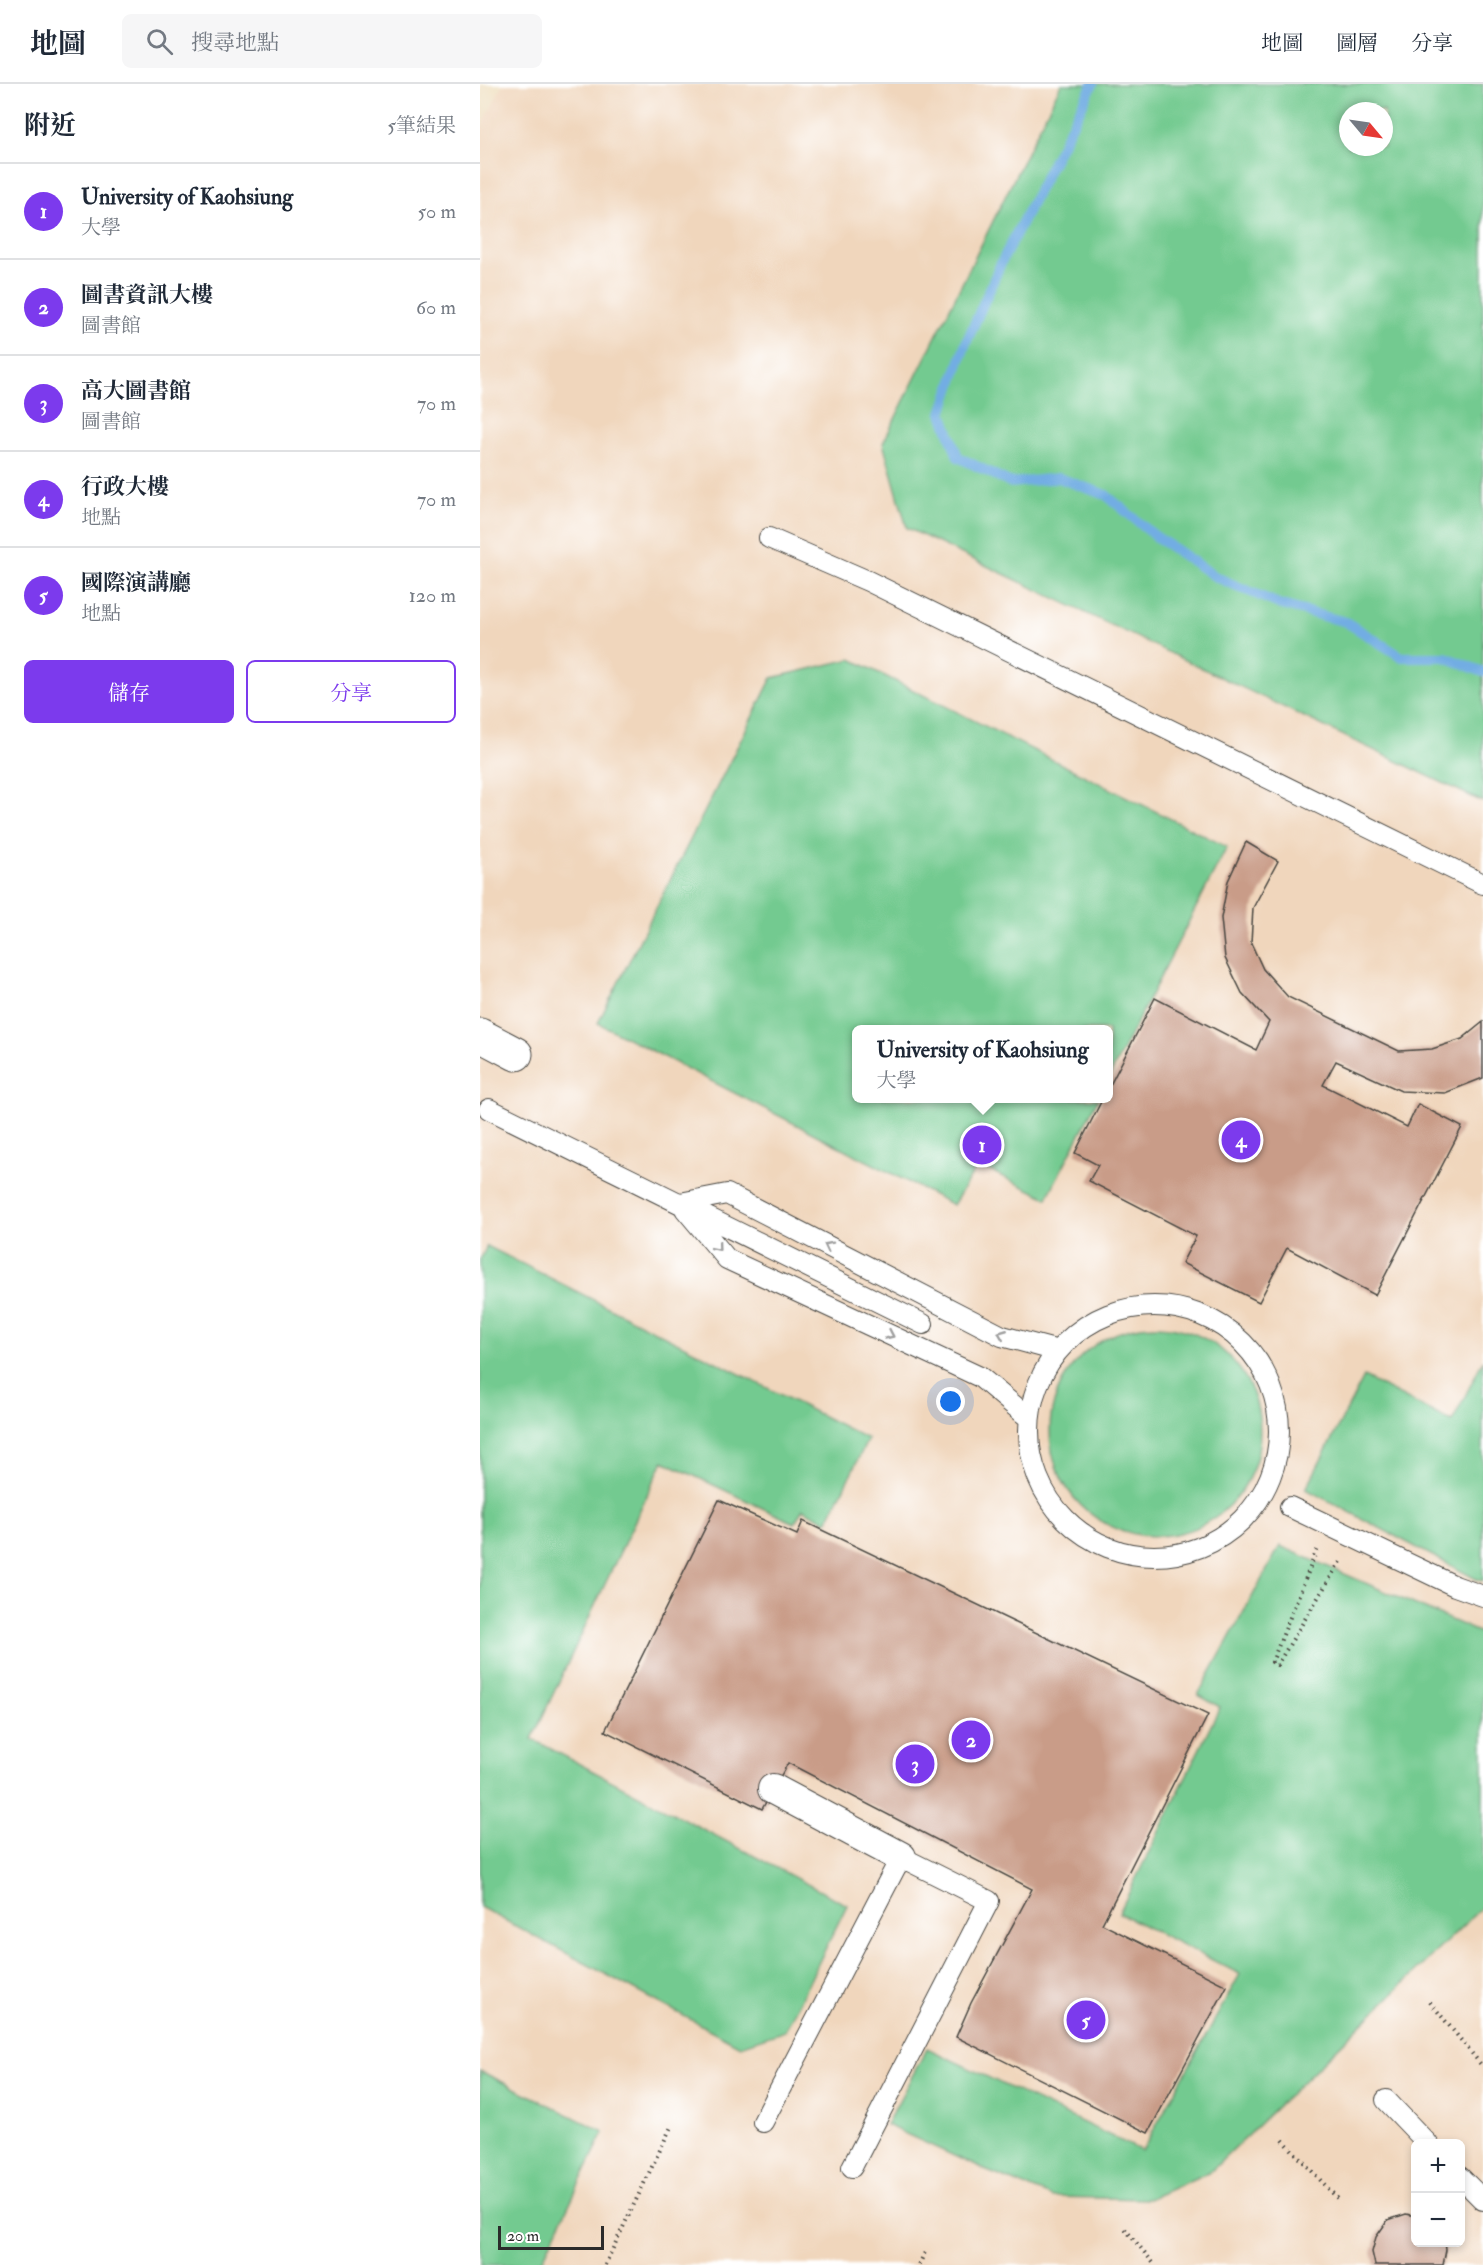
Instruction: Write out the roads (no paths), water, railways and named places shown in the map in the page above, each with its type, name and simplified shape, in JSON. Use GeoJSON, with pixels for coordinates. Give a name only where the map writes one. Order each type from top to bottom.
{"type":"FeatureCollection","features":[{"type":"Feature","properties":{"kind":"street"},"geometry":{"type":"LineString","coordinates":[[480,1035],[516,1054]]}},
{"type":"Feature","properties":{"kind":"street"},"geometry":{"type":"LineString","coordinates":[[773,1789],[901,1857]]}},
{"type":"Feature","properties":{"kind":"lane"},"geometry":{"type":"LineString","coordinates":[[769,538],[868,581],[1483,884]]}},
{"type":"Feature","properties":{"kind":"lane"},"geometry":{"type":"LineString","coordinates":[[489,1109],[923,1324]]}},
{"type":"Feature","properties":{"kind":"lane"},"geometry":{"type":"LineString","coordinates":[[680,1203],[727,1194],[1002,1336],[1058,1351]]}},
{"type":"Feature","properties":{"kind":"lane"},"geometry":{"type":"LineString","coordinates":[[680,1203],[727,1259],[980,1377],[1029,1418]]}},
{"type":"Feature","properties":{"kind":"lane"},"geometry":{"type":"LineString","coordinates":[[1147,1305],[1181,1308],[1213,1319],[1240,1339],[1262,1365],[1275,1396],[1280,1430],[1275,1464],[1262,1495],[1241,1522],[1214,1542],[1182,1554],[1148,1557],[1115,1551],[1084,1536],[1059,1513],[1041,1485],[1031,1452],[1029,1418],[1044,1371],[1058,1351],[1083,1328],[1114,1312],[1147,1305]]}},
{"type":"Feature","properties":{"kind":"lane"},"geometry":{"type":"LineString","coordinates":[[1290,1507],[1455,1586],[1483,1596]]}},
{"type":"Feature","properties":{"kind":"lane"},"geometry":{"type":"LineString","coordinates":[[762,2122],[901,1857],[989,1901],[852,2167]]}},
{"type":"Feature","properties":{"kind":"lane"},"geometry":{"type":"LineString","coordinates":[[1386,2100],[1423,2139]]}},
{"type":"Feature","properties":{"kind":"lane"},"geometry":{"type":"LineString","coordinates":[[1465,2181],[1483,2200]]}},
{"type":"Feature","properties":{"kind":"waterway"},"geometry":{"type":"LineString","coordinates":[[1093,84],[1001,263],[966,343],[942,413],[958,457],[1011,483],[1059,478],[1106,495],[1155,536],[1216,577],[1281,605],[1346,622],[1402,657],[1445,657],[1483,672]]}},
{"type":"Feature","properties":{"kind":"place","name":"行政大樓"},"geometry":{"type":"Point","coordinates":[1241,1140]}},
{"type":"Feature","properties":{"kind":"place","name":"University of Kaohsiung"},"geometry":{"type":"Point","coordinates":[982,1145]}},
{"type":"Feature","properties":{"kind":"place","name":"圖書資訊大樓"},"geometry":{"type":"Point","coordinates":[971,1740]}},
{"type":"Feature","properties":{"kind":"place","name":"高大圖書館"},"geometry":{"type":"Point","coordinates":[915,1764]}},
{"type":"Feature","properties":{"kind":"place","name":"國際演講廳"},"geometry":{"type":"Point","coordinates":[1086,2020]}}]}
